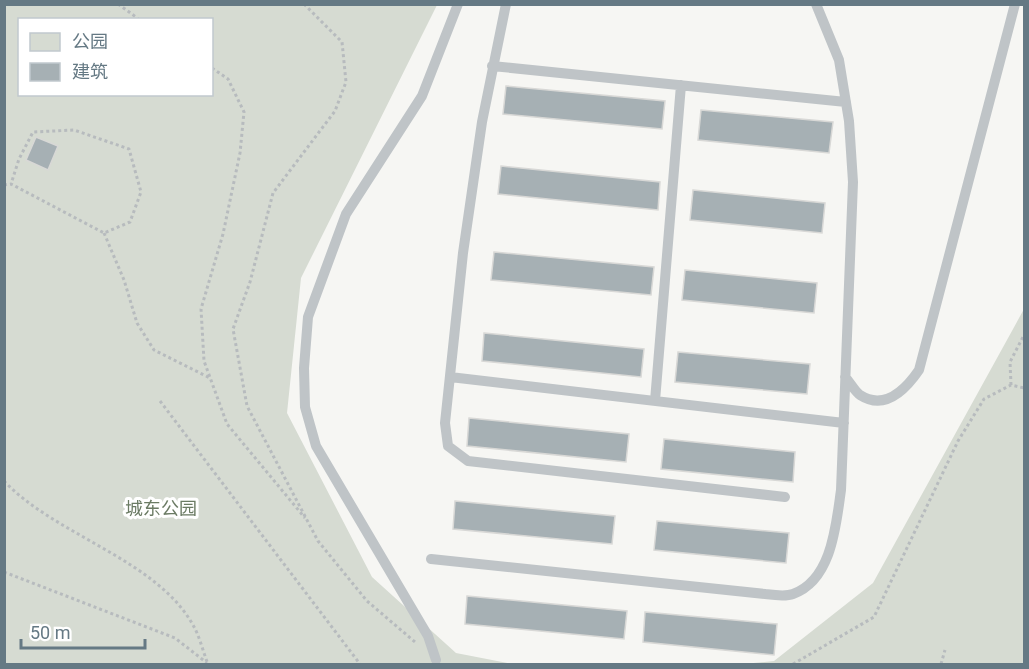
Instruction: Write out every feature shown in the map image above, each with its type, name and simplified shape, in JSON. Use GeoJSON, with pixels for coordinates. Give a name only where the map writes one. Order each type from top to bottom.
{"type":"FeatureCollection","features":[{"type":"Feature","properties":{"kind":"lane"},"geometry":{"type":"LineString","coordinates":[[436,660],[428,636],[316,446],[305,407],[304,368],[308,317],[346,214],[422,96],[458,4]]}},
{"type":"Feature","properties":{"kind":"lane"},"geometry":{"type":"LineString","coordinates":[[506,4],[492,66],[463,253],[445,423],[448,446],[468,460],[785,497]]}},
{"type":"Feature","properties":{"kind":"lane"},"geometry":{"type":"LineString","coordinates":[[431,559],[790,595],[809,586],[815,579],[834,536],[841,490],[853,182],[846,102],[839,60],[816,4]]}},
{"type":"Feature","properties":{"kind":"lane"},"geometry":{"type":"LineString","coordinates":[[845,377],[859,395],[875,400],[889,399],[907,388],[919,370],[1015,4]]}},
{"type":"Feature","properties":{"kind":"lane"},"geometry":{"type":"LineString","coordinates":[[492,66],[846,102]]}},
{"type":"Feature","properties":{"kind":"lane"},"geometry":{"type":"LineString","coordinates":[[655,401],[681,86]]}},
{"type":"Feature","properties":{"kind":"lane"},"geometry":{"type":"LineString","coordinates":[[450,377],[844,423]]}},
{"type":"Feature","properties":{"kind":"path"},"geometry":{"type":"LineString","coordinates":[[118,4],[137,18]]}},
{"type":"Feature","properties":{"kind":"path"},"geometry":{"type":"LineString","coordinates":[[213,69],[228,79],[244,112],[240,153],[230,199],[201,309],[204,361],[226,424],[310,524]]}},
{"type":"Feature","properties":{"kind":"path"},"geometry":{"type":"LineString","coordinates":[[11,184],[19,159],[33,132],[74,130],[129,149],[141,192],[130,222],[104,233]]}},
{"type":"Feature","properties":{"kind":"path"},"geometry":{"type":"LineString","coordinates":[[4,185],[11,184],[104,233],[124,280],[137,322],[154,350],[210,378]]}},
{"type":"Feature","properties":{"kind":"path"},"geometry":{"type":"LineString","coordinates":[[1011,385],[1010,362],[1024,335]]}},
{"type":"Feature","properties":{"kind":"path"},"geometry":{"type":"LineString","coordinates":[[793,664],[874,617],[958,441],[984,399],[1011,385],[1024,388]]}},
{"type":"Feature","properties":{"kind":"path"},"geometry":{"type":"LineString","coordinates":[[160,401],[360,664]]}},
{"type":"Feature","properties":{"kind":"path"},"geometry":{"type":"LineString","coordinates":[[4,481],[21,499],[131,566],[170,595],[194,625],[208,664]]}},
{"type":"Feature","properties":{"kind":"path"},"geometry":{"type":"LineString","coordinates":[[4,572],[175,638],[208,664]]}},
{"type":"Feature","properties":{"kind":"path"},"geometry":{"type":"LineString","coordinates":[[941,664],[945,650]]}},
{"type":"Feature","properties":{"kind":"green space","name":"城东公园"},"geometry":{"type":"Polygon","coordinates":[[[4,5],[437,5],[301,278],[287,413],[372,577],[456,653],[512,664],[5,664],[4,5]]]}},
{"type":"Feature","properties":{"kind":"green space"},"geometry":{"type":"Polygon","coordinates":[[[1024,309],[1024,664],[743,664],[774,661],[873,583],[1024,309]]]}},
{"type":"Feature","properties":{"kind":"building"},"geometry":{"type":"Polygon","coordinates":[[[506,86],[665,101],[662,129],[503,114],[506,86]]]}},
{"type":"Feature","properties":{"kind":"building"},"geometry":{"type":"Polygon","coordinates":[[[701,110],[833,122],[829,153],[698,140],[701,110]]]}},
{"type":"Feature","properties":{"kind":"building"},"geometry":{"type":"Polygon","coordinates":[[[36,137],[58,146],[48,170],[26,160],[36,137]]]}},
{"type":"Feature","properties":{"kind":"building"},"geometry":{"type":"Polygon","coordinates":[[[501,166],[660,182],[658,210],[498,194],[501,166]]]}},
{"type":"Feature","properties":{"kind":"building"},"geometry":{"type":"Polygon","coordinates":[[[693,190],[825,203],[822,233],[690,220],[693,190]]]}},
{"type":"Feature","properties":{"kind":"building"},"geometry":{"type":"Polygon","coordinates":[[[494,252],[654,267],[651,295],[491,280],[494,252]]]}},
{"type":"Feature","properties":{"kind":"building"},"geometry":{"type":"Polygon","coordinates":[[[685,270],[817,283],[814,313],[682,300],[685,270]]]}},
{"type":"Feature","properties":{"kind":"building"},"geometry":{"type":"Polygon","coordinates":[[[484,333],[644,349],[641,377],[482,361],[484,333]]]}},
{"type":"Feature","properties":{"kind":"building"},"geometry":{"type":"Polygon","coordinates":[[[678,352],[810,364],[807,394],[675,382],[678,352]]]}},
{"type":"Feature","properties":{"kind":"building"},"geometry":{"type":"Polygon","coordinates":[[[469,418],[629,434],[626,462],[467,446],[469,418]]]}},
{"type":"Feature","properties":{"kind":"building"},"geometry":{"type":"Polygon","coordinates":[[[664,439],[795,452],[793,482],[661,469],[664,439]]]}},
{"type":"Feature","properties":{"kind":"building"},"geometry":{"type":"Polygon","coordinates":[[[455,501],[615,516],[612,544],[453,529],[455,501]]]}},
{"type":"Feature","properties":{"kind":"building"},"geometry":{"type":"Polygon","coordinates":[[[657,521],[789,533],[786,563],[654,550],[657,521]]]}},
{"type":"Feature","properties":{"kind":"building"},"geometry":{"type":"Polygon","coordinates":[[[467,596],[627,611],[624,639],[465,624],[467,596]]]}},
{"type":"Feature","properties":{"kind":"building"},"geometry":{"type":"Polygon","coordinates":[[[645,612],[777,624],[774,655],[643,642],[645,612]]]}}]}
